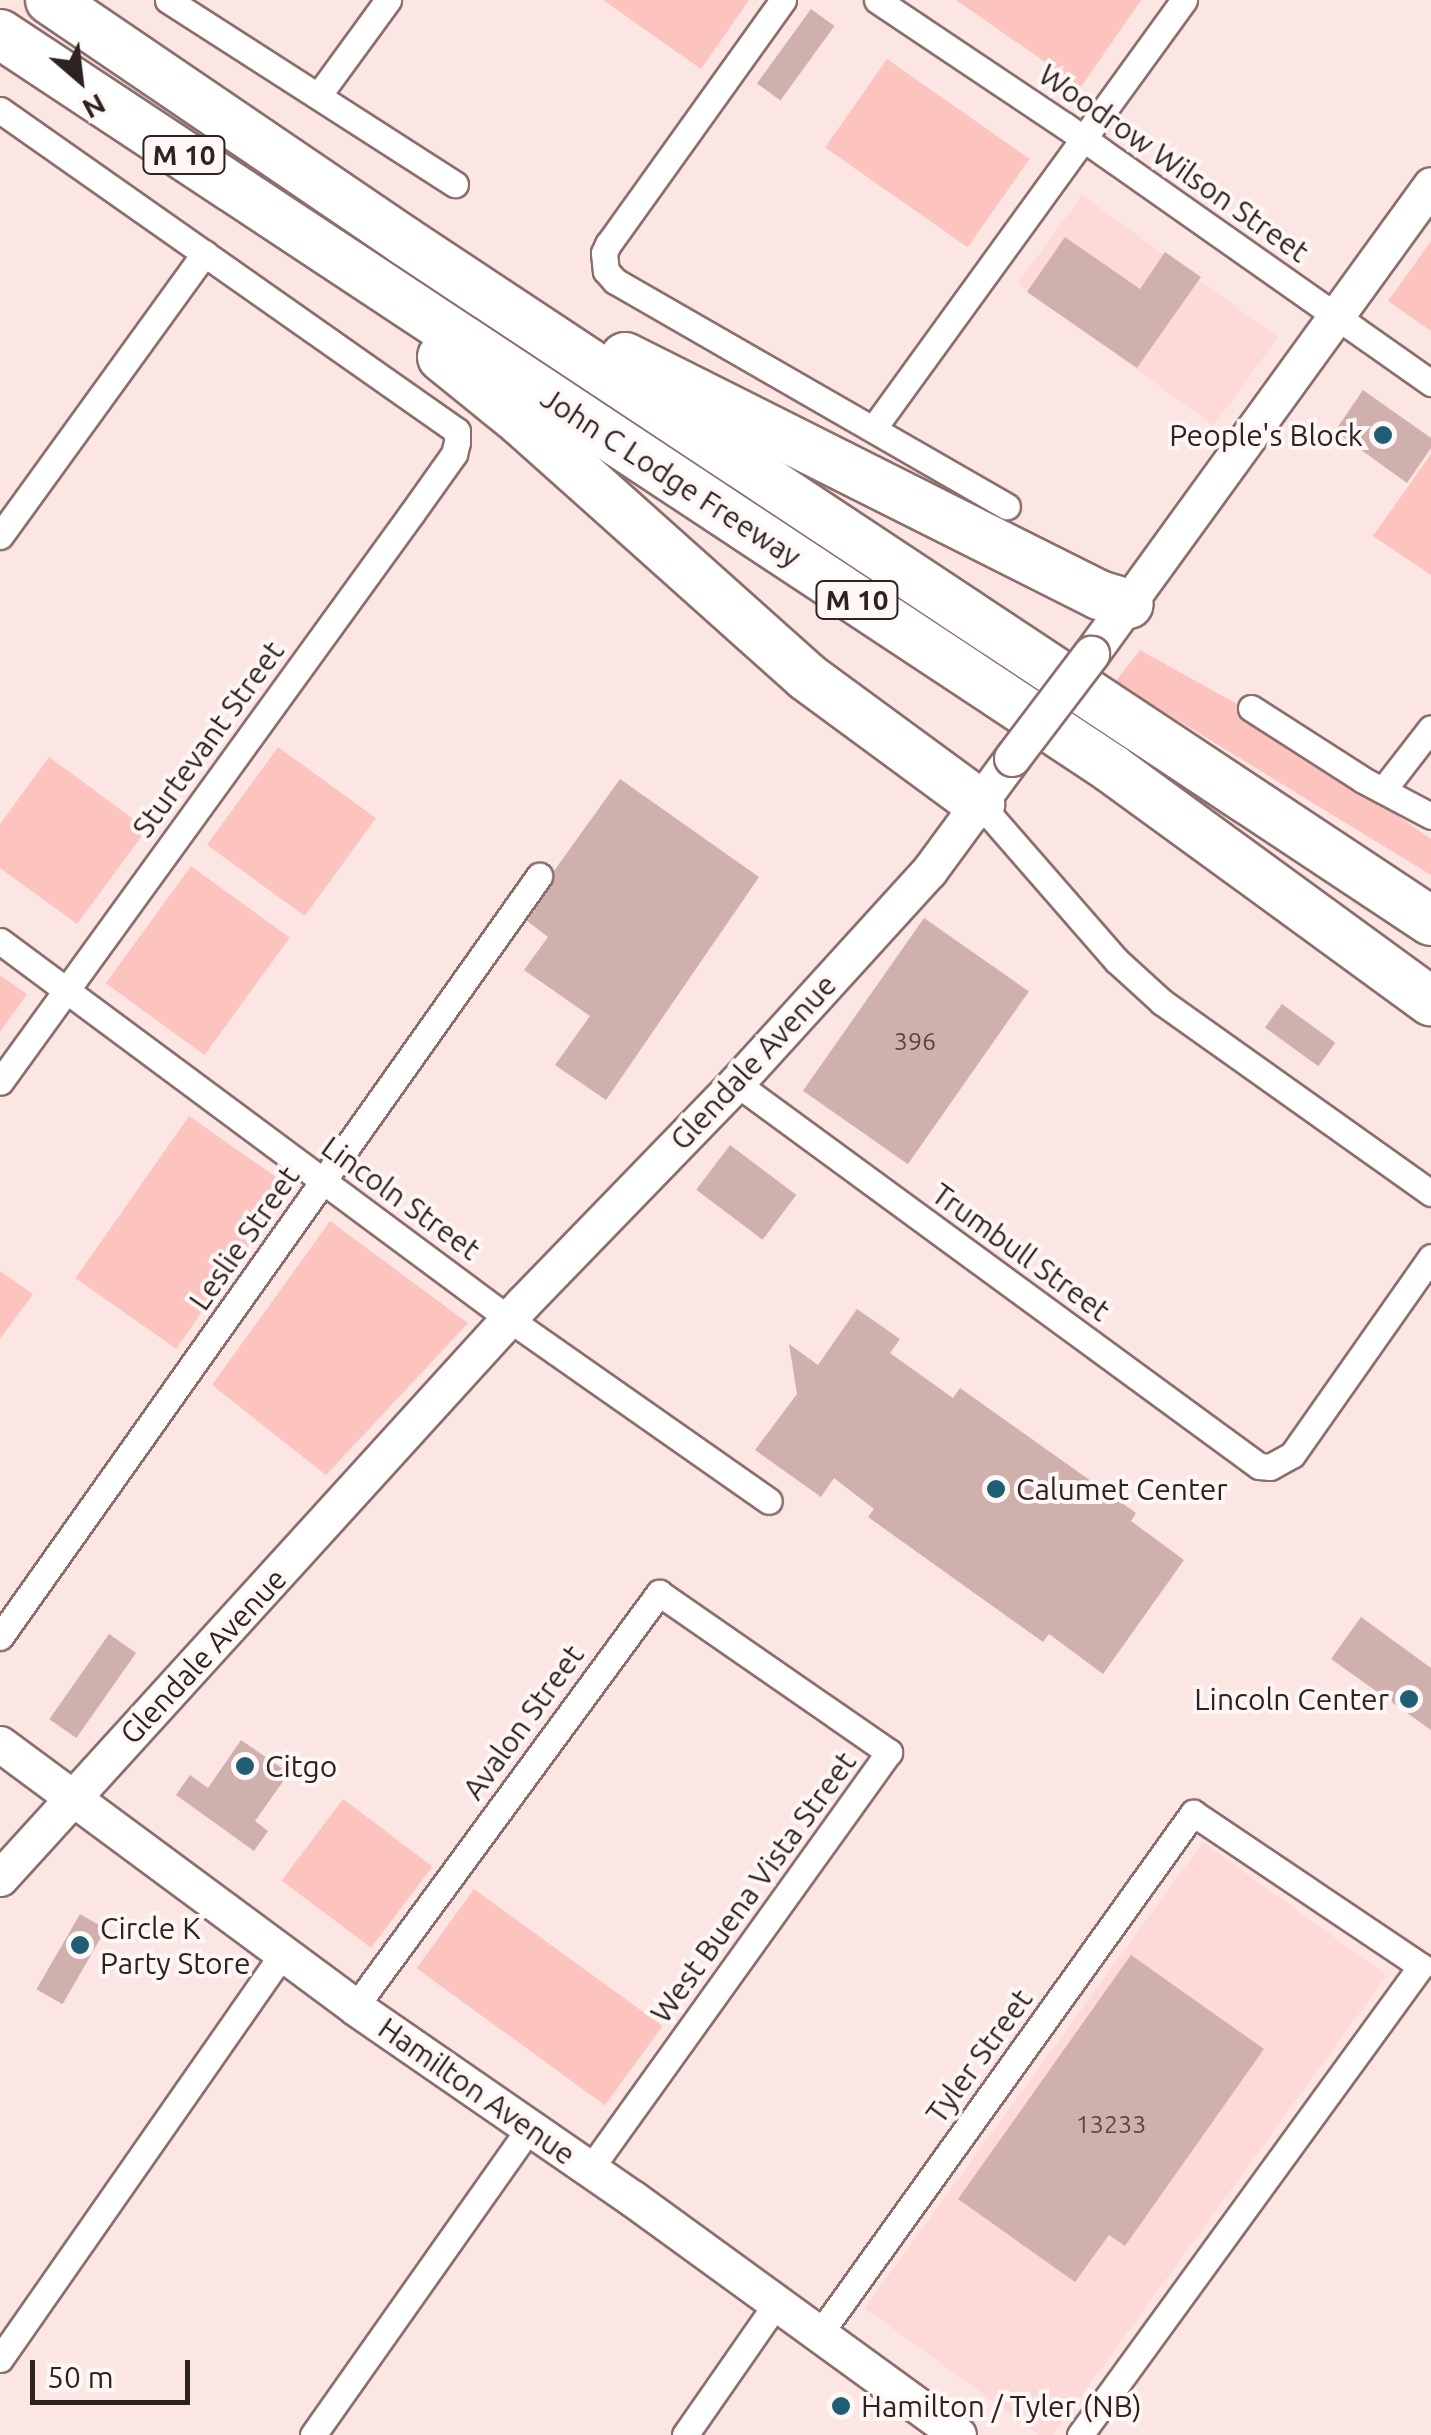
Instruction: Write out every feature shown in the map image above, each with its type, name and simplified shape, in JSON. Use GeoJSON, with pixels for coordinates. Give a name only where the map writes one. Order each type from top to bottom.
{"type":"FeatureCollection","features":[{"type":"Feature","properties":{"kind":"highway","name":"John C Lodge Freeway"},"geometry":{"type":"LineString","coordinates":[[50,0],[520,318],[1431,921]]}},
{"type":"Feature","properties":{"kind":"highway","name":"John C Lodge Freeway"},"geometry":{"type":"LineString","coordinates":[[0,34],[1111,768],[1431,1001]]}},
{"type":"Feature","properties":{"kind":"highway"},"geometry":{"type":"LineString","coordinates":[[369,277],[452,368],[522,422],[807,677],[980,804]]}},
{"type":"Feature","properties":{"kind":"highway"},"geometry":{"type":"LineString","coordinates":[[520,318],[574,331],[1099,595],[1129,604]]}},
{"type":"Feature","properties":{"kind":"highway"},"geometry":{"type":"LineString","coordinates":[[1319,850],[1431,891]]}},
{"type":"Feature","properties":{"kind":"highway"},"geometry":{"type":"LineString","coordinates":[[1336,935],[1397,1004],[1431,1033]]}},
{"type":"Feature","properties":{"kind":"street"},"geometry":{"type":"LineString","coordinates":[[168,0],[455,184]]}},
{"type":"Feature","properties":{"kind":"street"},"geometry":{"type":"LineString","coordinates":[[318,96],[388,0]]}},
{"type":"Feature","properties":{"kind":"street"},"geometry":{"type":"LineString","coordinates":[[783,0],[608,244],[604,262],[615,281],[1007,506]]}},
{"type":"Feature","properties":{"kind":"street","name":"Woodrow Wilson Street"},"geometry":{"type":"LineString","coordinates":[[877,0],[1084,138],[1431,383]]}},
{"type":"Feature","properties":{"kind":"street"},"geometry":{"type":"LineString","coordinates":[[873,429],[1184,0]]}},
{"type":"Feature","properties":{"kind":"street"},"geometry":{"type":"LineString","coordinates":[[0,110],[205,253],[0,536]]}},
{"type":"Feature","properties":{"kind":"street","name":"Glendale Avenue"},"geometry":{"type":"LineString","coordinates":[[0,1878],[510,1319],[736,1082],[929,871],[1129,604],[1431,185]]}},
{"type":"Feature","properties":{"kind":"street","name":"Sturtevant Street"},"geometry":{"type":"LineString","coordinates":[[0,1082],[454,454],[456,430],[205,253]]}},
{"type":"Feature","properties":{"kind":"street"},"geometry":{"type":"LineString","coordinates":[[1251,708],[1431,816]]}},
{"type":"Feature","properties":{"kind":"street"},"geometry":{"type":"LineString","coordinates":[[1383,790],[1431,728]]}},
{"type":"Feature","properties":{"kind":"street"},"geometry":{"type":"LineString","coordinates":[[980,804],[1117,962],[1162,1002],[1431,1193]]}},
{"type":"Feature","properties":{"kind":"street","name":"Leslie Street"},"geometry":{"type":"LineString","coordinates":[[0,1638],[539,876]]}},
{"type":"Feature","properties":{"kind":"street","name":"Lincoln Street"},"geometry":{"type":"LineString","coordinates":[[0,941],[510,1319],[769,1501]]}},
{"type":"Feature","properties":{"kind":"street","name":"Trumbull Street"},"geometry":{"type":"LineString","coordinates":[[736,1082],[1250,1462],[1270,1467],[1292,1454],[1431,1258]]}},
{"type":"Feature","properties":{"kind":"street","name":"Avalon Street"},"geometry":{"type":"LineString","coordinates":[[355,2007],[658,1593],[778,1675]]}},
{"type":"Feature","properties":{"kind":"street","name":"West Buena Vista Street"},"geometry":{"type":"LineString","coordinates":[[590,2169],[889,1752],[778,1675]]}},
{"type":"Feature","properties":{"kind":"street","name":"Hamilton Avenue"},"geometry":{"type":"LineString","coordinates":[[0,1744],[355,2007],[590,2169],[958,2435]]}},
{"type":"Feature","properties":{"kind":"street","name":"Tyler Street"},"geometry":{"type":"LineString","coordinates":[[818,2336],[1193,1813],[1421,1966],[1080,2435]]}},
{"type":"Feature","properties":{"kind":"street"},"geometry":{"type":"LineString","coordinates":[[0,2359],[284,1952]]}},
{"type":"Feature","properties":{"kind":"street"},"geometry":{"type":"LineString","coordinates":[[313,2435],[528,2129]]}},
{"type":"Feature","properties":{"kind":"street"},"geometry":{"type":"LineString","coordinates":[[685,2435],[776,2304]]}},
{"type":"Feature","properties":{"kind":"shaded area"},"geometry":{"type":"Polygon","coordinates":[[[603,0],[749,0],[701,69],[603,0]]]}},
{"type":"Feature","properties":{"kind":"shaded area"},"geometry":{"type":"Polygon","coordinates":[[[956,0],[1141,0],[1081,87],[956,0]]]}},
{"type":"Feature","properties":{"kind":"shaded area"},"geometry":{"type":"Polygon","coordinates":[[[887,59],[1030,159],[968,247],[825,147],[887,59]]]}},
{"type":"Feature","properties":{"kind":"shaded area"},"geometry":{"type":"Polygon","coordinates":[[[1082,195],[1278,337],[1214,425],[1018,283],[1082,195]]]}},
{"type":"Feature","properties":{"kind":"shaded area"},"geometry":{"type":"Polygon","coordinates":[[[1431,241],[1431,331],[1388,301],[1431,241]]]}},
{"type":"Feature","properties":{"kind":"shaded area"},"geometry":{"type":"Polygon","coordinates":[[[1431,454],[1431,575],[1373,536],[1431,454]]]}},
{"type":"Feature","properties":{"kind":"shaded area"},"geometry":{"type":"Polygon","coordinates":[[[1140,650],[1239,705],[1431,839],[1431,875],[1115,682],[1140,650]]]}},
{"type":"Feature","properties":{"kind":"shaded area"},"geometry":{"type":"Polygon","coordinates":[[[278,747],[376,818],[305,916],[207,845],[278,747]]]}},
{"type":"Feature","properties":{"kind":"shaded area"},"geometry":{"type":"Polygon","coordinates":[[[49,757],[147,829],[77,924],[0,868],[0,824],[49,757]]]}},
{"type":"Feature","properties":{"kind":"shaded area"},"geometry":{"type":"Polygon","coordinates":[[[191,866],[290,938],[204,1055],[106,983],[191,866]]]}},
{"type":"Feature","properties":{"kind":"shaded area"},"geometry":{"type":"Polygon","coordinates":[[[0,975],[27,994],[0,1032],[0,975]]]}},
{"type":"Feature","properties":{"kind":"shaded area"},"geometry":{"type":"Polygon","coordinates":[[[189,1116],[290,1187],[176,1349],[75,1278],[189,1116]]]}},
{"type":"Feature","properties":{"kind":"shaded area"},"geometry":{"type":"Polygon","coordinates":[[[330,1221],[468,1323],[326,1475],[212,1385],[330,1221]]]}},
{"type":"Feature","properties":{"kind":"shaded area"},"geometry":{"type":"Polygon","coordinates":[[[0,1271],[33,1294],[0,1339],[0,1271]]]}},
{"type":"Feature","properties":{"kind":"shaded area"},"geometry":{"type":"Polygon","coordinates":[[[343,1799],[432,1866],[371,1948],[282,1880],[343,1799]]]}},
{"type":"Feature","properties":{"kind":"shaded area"},"geometry":{"type":"Polygon","coordinates":[[[1203,1842],[1387,1975],[1053,2435],[1039,2435],[864,2308],[1203,1842]]]}},
{"type":"Feature","properties":{"kind":"shaded area"},"geometry":{"type":"Polygon","coordinates":[[[474,1889],[663,2026],[605,2105],[416,1968],[474,1889]]]}},
{"type":"Feature","properties":{"kind":"building"},"geometry":{"type":"Polygon","coordinates":[[[811,9],[834,26],[780,100],[757,83],[811,9]]]}},
{"type":"Feature","properties":{"kind":"building"},"geometry":{"type":"Polygon","coordinates":[[[1065,237],[1140,289],[1165,252],[1201,277],[1137,368],[1027,292],[1065,237]]]}},
{"type":"Feature","properties":{"kind":"building","name":"People's Block"},"geometry":{"type":"Polygon","coordinates":[[[1363,390],[1431,438],[1431,448],[1407,483],[1335,431],[1363,390]]]}},
{"type":"Feature","properties":{"kind":"building"},"geometry":{"type":"Polygon","coordinates":[[[620,779],[759,877],[606,1100],[555,1065],[590,1016],[524,970],[548,937],[527,921],[552,885],[554,871],[620,779]]]}},
{"type":"Feature","properties":{"kind":"building"},"geometry":{"type":"Polygon","coordinates":[[[924,918],[1029,991],[908,1164],[803,1091],[924,918]]]}},
{"type":"Feature","properties":{"kind":"building"},"geometry":{"type":"Polygon","coordinates":[[[1282,1004],[1335,1043],[1318,1066],[1265,1027],[1282,1004]]]}},
{"type":"Feature","properties":{"kind":"building"},"geometry":{"type":"Polygon","coordinates":[[[730,1145],[796,1195],[763,1240],[696,1190],[730,1145]]]}},
{"type":"Feature","properties":{"kind":"building","name":"Calumet Center"},"geometry":{"type":"Polygon","coordinates":[[[857,1309],[900,1339],[890,1353],[953,1398],[960,1388],[1136,1513],[1131,1521],[1184,1560],[1103,1674],[1049,1634],[1043,1642],[868,1517],[874,1509],[834,1478],[821,1497],[755,1450],[797,1394],[789,1344],[818,1365],[857,1309]]]}},
{"type":"Feature","properties":{"kind":"building","name":"Lincoln Center"},"geometry":{"type":"Polygon","coordinates":[[[1361,1617],[1431,1668],[1431,1730],[1331,1659],[1361,1617]]]}},
{"type":"Feature","properties":{"kind":"building"},"geometry":{"type":"Polygon","coordinates":[[[109,1634],[136,1653],[76,1738],[49,1719],[109,1634]]]}},
{"type":"Feature","properties":{"kind":"building"},"geometry":{"type":"Polygon","coordinates":[[[241,1740],[289,1773],[255,1821],[268,1831],[254,1851],[176,1795],[190,1775],[208,1788],[241,1740]]]}},
{"type":"Feature","properties":{"kind":"building"},"geometry":{"type":"Polygon","coordinates":[[[80,1914],[106,1929],[62,2004],[36,1989],[80,1914]]]}},
{"type":"Feature","properties":{"kind":"building"},"geometry":{"type":"Polygon","coordinates":[[[1131,1955],[1264,2049],[1125,2246],[1109,2235],[1075,2282],[958,2199],[1131,1955]]]}},
{"type":"Feature","properties":{"kind":"place","name":"People's Block"},"geometry":{"type":"Point","coordinates":[1383,435]}},
{"type":"Feature","properties":{"kind":"place","name":"Calumet Center"},"geometry":{"type":"Point","coordinates":[996,1489]}},
{"type":"Feature","properties":{"kind":"place","name":"Lincoln Center"},"geometry":{"type":"Point","coordinates":[1409,1699]}},
{"type":"Feature","properties":{"kind":"place","name":"Citgo"},"geometry":{"type":"Point","coordinates":[245,1766]}},
{"type":"Feature","properties":{"kind":"place","name":"Circle K Party Store"},"geometry":{"type":"Point","coordinates":[80,1945]}},
{"type":"Feature","properties":{"kind":"place","name":"Hamilton / Tyler (NB)"},"geometry":{"type":"Point","coordinates":[841,2406]}}]}
